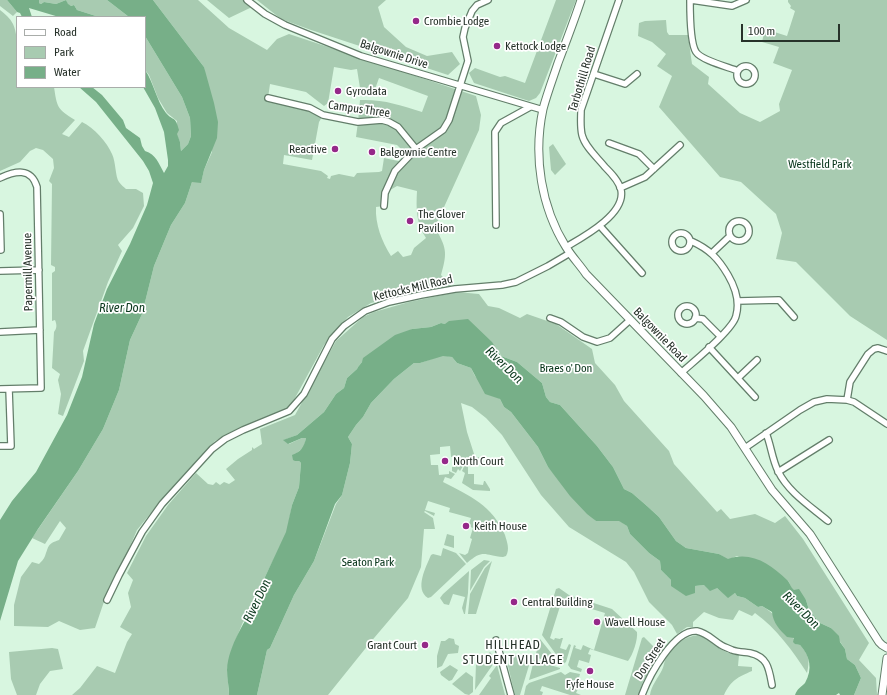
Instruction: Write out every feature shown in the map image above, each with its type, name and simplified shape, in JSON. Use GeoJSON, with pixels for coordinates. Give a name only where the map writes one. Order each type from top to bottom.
{"type":"FeatureCollection","features":[{"type":"Feature","properties":{"kind":"street","name":"Balgownie Drive"},"geometry":{"type":"LineString","coordinates":[[247,0],[265,14],[285,25],[361,56],[543,110]]}},
{"type":"Feature","properties":{"kind":"street"},"geometry":{"type":"LineString","coordinates":[[384,206],[385,193],[395,171],[416,149],[443,130],[450,120],[468,61],[463,37],[465,28],[472,11],[477,6],[488,0]]}},
{"type":"Feature","properties":{"kind":"street","name":"Balgownie Road"},"geometry":{"type":"LineString","coordinates":[[581,0],[547,94],[543,110],[539,150],[541,178],[552,220],[568,250],[586,274],[717,410],[731,427],[772,490],[810,534],[879,642],[887,648]]}},
{"type":"Feature","properties":{"kind":"street","name":"Tarbothill Road"},"geometry":{"type":"LineString","coordinates":[[619,0],[581,110],[580,126],[582,136],[587,146],[616,180],[620,188]]}},
{"type":"Feature","properties":{"kind":"street"},"geometry":{"type":"LineString","coordinates":[[738,71],[701,56],[696,52],[691,31],[690,0],[732,6],[746,0]]}},
{"type":"Feature","properties":{"kind":"street"},"geometry":{"type":"LineString","coordinates":[[594,74],[625,84],[637,74]]}},
{"type":"Feature","properties":{"kind":"street","name":"Campus Three"},"geometry":{"type":"LineString","coordinates":[[268,98],[310,108],[323,115],[358,122],[382,120],[390,122],[398,127],[416,149]]}},
{"type":"Feature","properties":{"kind":"street"},"geometry":{"type":"LineString","coordinates":[[496,225],[495,132],[501,123],[530,107]]}},
{"type":"Feature","properties":{"kind":"street"},"geometry":{"type":"LineString","coordinates":[[609,143],[639,154],[654,169]]}},
{"type":"Feature","properties":{"kind":"street"},"geometry":{"type":"LineString","coordinates":[[568,250],[600,226],[614,210],[621,199],[620,188],[645,177],[680,145]]}},
{"type":"Feature","properties":{"kind":"street","name":"Papermill Avenue"},"geometry":{"type":"LineString","coordinates":[[0,178],[18,172],[29,175],[35,183],[37,193],[41,388],[9,389]]}},
{"type":"Feature","properties":{"kind":"street"},"geometry":{"type":"LineString","coordinates":[[0,216],[2,250],[0,250]]}},
{"type":"Feature","properties":{"kind":"street"},"geometry":{"type":"LineString","coordinates":[[600,226],[642,273]]}},
{"type":"Feature","properties":{"kind":"street"},"geometry":{"type":"LineString","coordinates":[[712,253],[730,236]]}},
{"type":"Feature","properties":{"kind":"street"},"geometry":{"type":"LineString","coordinates":[[681,373],[709,348],[736,317],[738,301],[733,284],[712,253],[691,241]]}},
{"type":"Feature","properties":{"kind":"street","name":"Kettocks Mill Road"},"geometry":{"type":"LineString","coordinates":[[108,600],[119,575],[142,532],[162,504],[219,443],[243,430],[289,411],[304,394],[332,339],[354,318],[365,310],[420,295],[455,289],[502,285],[516,282],[548,266],[568,250]]}},
{"type":"Feature","properties":{"kind":"street"},"geometry":{"type":"LineString","coordinates":[[0,271],[39,270]]}},
{"type":"Feature","properties":{"kind":"street"},"geometry":{"type":"LineString","coordinates":[[738,301],[779,300],[794,317]]}},
{"type":"Feature","properties":{"kind":"street"},"geometry":{"type":"LineString","coordinates":[[550,318],[561,322],[583,337],[597,342],[610,338],[630,320]]}},
{"type":"Feature","properties":{"kind":"street"},"geometry":{"type":"LineString","coordinates":[[695,318],[703,319],[720,336]]}},
{"type":"Feature","properties":{"kind":"street"},"geometry":{"type":"LineString","coordinates":[[0,332],[40,330]]}},
{"type":"Feature","properties":{"kind":"street"},"geometry":{"type":"LineString","coordinates":[[709,348],[755,397]]}},
{"type":"Feature","properties":{"kind":"street"},"geometry":{"type":"LineString","coordinates":[[846,400],[850,382],[868,354],[874,349],[883,349],[887,351]]}},
{"type":"Feature","properties":{"kind":"street"},"geometry":{"type":"LineString","coordinates":[[738,378],[758,360]]}},
{"type":"Feature","properties":{"kind":"street"},"geometry":{"type":"LineString","coordinates":[[0,389],[9,389],[11,446],[0,446]]}},
{"type":"Feature","properties":{"kind":"street"},"geometry":{"type":"LineString","coordinates":[[744,448],[814,402],[828,399],[854,402],[887,424]]}},
{"type":"Feature","properties":{"kind":"street"},"geometry":{"type":"LineString","coordinates":[[766,433],[778,472],[792,490],[828,521]]}},
{"type":"Feature","properties":{"kind":"street"},"geometry":{"type":"LineString","coordinates":[[778,472],[829,440]]}},
{"type":"Feature","properties":{"kind":"street","name":"Don Street"},"geometry":{"type":"LineString","coordinates":[[642,695],[648,681],[670,646],[680,637],[690,632],[698,631],[707,634],[722,646],[738,652],[751,653],[760,657],[765,661],[772,685]]}},
{"type":"Feature","properties":{"kind":"street"},"geometry":{"type":"LineString","coordinates":[[496,640],[511,695]]}},
{"type":"Feature","properties":{"kind":"street"},"geometry":{"type":"LineString","coordinates":[[882,695],[887,658]]}},
{"type":"Feature","properties":{"kind":"green space"},"geometry":{"type":"Polygon","coordinates":[[[0,0],[7,0],[17,12],[13,16],[0,6],[0,0]]]}},
{"type":"Feature","properties":{"kind":"green space"},"geometry":{"type":"Polygon","coordinates":[[[39,0],[66,0],[56,4],[44,2],[41,4],[39,3],[39,0]]]}},
{"type":"Feature","properties":{"kind":"green space"},"geometry":{"type":"Polygon","coordinates":[[[66,0],[107,0],[128,16],[96,16],[77,10],[74,5],[68,5],[66,0]]]}},
{"type":"Feature","properties":{"kind":"green space"},"geometry":{"type":"Polygon","coordinates":[[[153,0],[198,0],[229,28],[267,50],[277,39],[289,34],[476,96],[481,115],[479,130],[435,227],[442,240],[445,250],[445,260],[441,275],[451,286],[412,293],[371,303],[348,317],[324,345],[289,409],[242,427],[215,441],[168,492],[137,530],[122,565],[109,587],[95,628],[80,630],[59,621],[48,627],[14,626],[14,605],[21,577],[32,562],[39,564],[42,561],[49,546],[59,540],[66,528],[60,521],[45,544],[32,538],[78,471],[103,429],[119,390],[130,340],[142,314],[154,266],[171,225],[185,203],[192,182],[201,182],[204,170],[212,152],[204,67],[153,0]],[[334,67],[328,103],[324,106],[306,92],[270,84],[268,98],[310,111],[322,117],[319,122],[312,160],[284,155],[283,164],[321,171],[328,176],[327,178],[330,179],[331,176],[339,174],[354,177],[357,173],[382,171],[384,158],[403,162],[406,159],[401,149],[397,145],[356,137],[360,100],[384,102],[422,112],[428,96],[379,78],[374,92],[360,88],[357,69],[351,70],[334,67]],[[397,186],[385,193],[384,206],[376,207],[376,213],[380,233],[391,256],[398,251],[403,257],[411,255],[414,248],[426,238],[420,227],[417,216],[417,191],[397,186]]]}},
{"type":"Feature","properties":{"kind":"green space"},"geometry":{"type":"Polygon","coordinates":[[[207,0],[244,0],[252,7],[229,18],[207,0]]]}},
{"type":"Feature","properties":{"kind":"green space"},"geometry":{"type":"Polygon","coordinates":[[[257,0],[386,0],[378,7],[384,27],[406,47],[427,56],[452,52],[460,64],[448,75],[281,19],[257,0]]]}},
{"type":"Feature","properties":{"kind":"green space"},"geometry":{"type":"Polygon","coordinates":[[[556,0],[576,0],[540,93],[536,98],[529,101],[474,83],[469,73],[475,68],[500,77],[505,76],[525,83],[556,0]]]}},
{"type":"Feature","properties":{"kind":"green space","name":"Westfield Park"},"geometry":{"type":"Polygon","coordinates":[[[788,0],[887,0],[887,340],[850,316],[796,262],[776,259],[782,233],[776,214],[741,182],[720,177],[659,107],[672,76],[657,66],[666,54],[652,42],[638,36],[639,23],[645,21],[666,20],[667,32],[669,35],[688,35],[692,64],[709,77],[708,84],[740,113],[760,122],[780,111],[779,104],[792,70],[773,63],[779,47],[762,42],[765,29],[787,36],[795,11],[790,8],[791,6],[788,0]]]}},
{"type":"Feature","properties":{"kind":"green space"},"geometry":{"type":"Polygon","coordinates":[[[0,10],[13,24],[16,34],[16,88],[54,88],[59,107],[75,120],[62,134],[69,137],[82,122],[91,128],[110,149],[120,183],[126,189],[136,189],[143,193],[144,206],[133,228],[118,245],[122,251],[108,282],[83,351],[84,361],[63,416],[58,414],[61,394],[58,380],[60,374],[52,368],[56,323],[55,320],[52,321],[52,273],[55,271],[55,267],[51,265],[52,184],[49,181],[54,168],[53,159],[43,150],[36,148],[30,151],[20,162],[0,171],[0,10]]]}},
{"type":"Feature","properties":{"kind":"green space"},"geometry":{"type":"Polygon","coordinates":[[[146,38],[182,97],[190,118],[191,136],[188,144],[181,151],[180,142],[176,134],[177,121],[167,113],[158,98],[149,75],[146,71],[146,38]]]}},
{"type":"Feature","properties":{"kind":"green space"},"geometry":{"type":"Polygon","coordinates":[[[553,144],[566,164],[555,175],[551,170],[549,147],[553,144]]]}},
{"type":"Feature","properties":{"kind":"green space","name":"Braes o' Don"},"geometry":{"type":"Polygon","coordinates":[[[457,292],[479,294],[488,306],[499,308],[520,318],[527,314],[556,324],[592,349],[595,363],[615,385],[624,401],[669,451],[674,464],[717,512],[721,509],[730,519],[755,514],[775,523],[785,516],[803,539],[869,643],[859,660],[876,678],[877,695],[854,695],[861,678],[855,665],[847,659],[845,649],[831,628],[820,623],[809,610],[806,600],[791,588],[789,582],[737,556],[728,560],[719,554],[686,548],[676,541],[659,517],[632,493],[624,489],[613,467],[597,446],[560,405],[550,402],[546,397],[542,383],[517,362],[501,356],[499,351],[441,323],[431,327],[412,329],[362,362],[347,378],[344,388],[336,394],[324,412],[297,435],[284,440],[289,444],[302,438],[306,438],[304,447],[297,453],[301,463],[299,487],[292,505],[287,532],[265,577],[257,600],[247,619],[243,622],[232,649],[227,669],[229,695],[72,695],[80,688],[97,666],[115,673],[127,642],[132,634],[120,627],[131,607],[128,593],[133,580],[127,573],[146,536],[168,505],[196,473],[208,484],[213,485],[216,482],[220,485],[224,482],[229,484],[235,480],[226,469],[252,450],[252,447],[254,449],[262,444],[260,429],[295,415],[336,341],[363,317],[374,312],[409,302],[457,292]]]}},
{"type":"Feature","properties":{"kind":"green space","name":"Seaton Park"},"geometry":{"type":"Polygon","coordinates":[[[443,355],[452,357],[457,363],[471,368],[475,376],[500,399],[504,407],[511,412],[538,447],[548,467],[596,521],[620,521],[627,526],[630,534],[649,553],[660,561],[661,570],[671,580],[695,586],[704,585],[717,588],[728,597],[735,593],[737,596],[745,598],[758,607],[762,606],[767,609],[782,622],[791,633],[796,644],[800,645],[805,652],[808,658],[807,673],[784,640],[755,613],[752,616],[739,610],[733,620],[719,618],[704,612],[693,622],[693,627],[687,627],[677,634],[672,625],[649,602],[634,572],[626,562],[569,527],[541,495],[502,435],[486,418],[472,407],[461,403],[467,432],[475,457],[466,461],[460,471],[458,469],[456,473],[452,471],[452,467],[459,466],[458,456],[451,457],[450,446],[440,447],[440,454],[430,455],[431,465],[438,465],[439,475],[449,474],[449,471],[455,474],[451,479],[445,477],[443,482],[479,502],[494,516],[505,535],[508,548],[506,556],[503,557],[481,554],[467,563],[459,553],[465,555],[468,553],[473,528],[468,526],[471,518],[449,512],[450,508],[428,501],[425,510],[435,513],[434,516],[425,511],[424,512],[433,518],[435,529],[424,529],[421,567],[408,598],[328,695],[257,695],[267,650],[270,648],[294,595],[314,561],[336,504],[342,495],[350,463],[352,444],[348,437],[363,417],[371,403],[394,379],[414,363],[420,363],[443,355]]]}},
{"type":"Feature","properties":{"kind":"green space"},"geometry":{"type":"Polygon","coordinates":[[[479,457],[478,464],[468,464],[468,474],[474,474],[474,484],[483,485],[485,481],[490,491],[473,490],[462,483],[465,473],[462,471],[466,462],[479,457]]]}},
{"type":"Feature","properties":{"kind":"green space"},"geometry":{"type":"Polygon","coordinates":[[[447,534],[454,536],[454,548],[444,545],[447,534]]]}},
{"type":"Feature","properties":{"kind":"green space"},"geometry":{"type":"Polygon","coordinates":[[[443,548],[456,553],[466,564],[431,597],[428,598],[422,589],[422,578],[431,555],[441,556],[443,548]]]}},
{"type":"Feature","properties":{"kind":"green space"},"geometry":{"type":"Polygon","coordinates":[[[484,560],[490,561],[484,567],[470,591],[471,570],[484,560]]]}},
{"type":"Feature","properties":{"kind":"green space"},"geometry":{"type":"Polygon","coordinates":[[[492,561],[476,614],[468,614],[470,594],[485,568],[492,561]]]}},
{"type":"Feature","properties":{"kind":"green space"},"geometry":{"type":"Polygon","coordinates":[[[469,571],[468,593],[464,614],[462,608],[465,597],[453,594],[449,605],[444,604],[440,598],[469,571]]]}},
{"type":"Feature","properties":{"kind":"green space"},"geometry":{"type":"Polygon","coordinates":[[[559,588],[569,595],[612,609],[637,632],[635,647],[628,661],[590,649],[588,654],[591,655],[589,663],[579,660],[577,667],[582,669],[581,672],[571,669],[568,665],[574,645],[576,646],[575,648],[581,650],[583,645],[594,650],[605,613],[562,600],[550,638],[554,640],[555,638],[563,638],[560,648],[566,650],[569,644],[571,645],[566,662],[563,664],[542,635],[556,589],[559,588]]]}},
{"type":"Feature","properties":{"kind":"green space"},"geometry":{"type":"Polygon","coordinates":[[[698,635],[726,652],[739,655],[738,666],[752,667],[752,671],[735,680],[729,686],[724,695],[650,695],[653,685],[672,649],[679,642],[698,635]]]}},
{"type":"Feature","properties":{"kind":"green space"},"geometry":{"type":"Polygon","coordinates":[[[644,637],[661,654],[643,681],[639,695],[625,695],[642,638],[644,637]]]}},
{"type":"Feature","properties":{"kind":"green space"},"geometry":{"type":"Polygon","coordinates":[[[449,638],[454,639],[455,644],[459,646],[458,653],[448,654],[442,666],[437,668],[437,656],[441,641],[445,641],[449,638]]]}},
{"type":"Feature","properties":{"kind":"green space"},"geometry":{"type":"Polygon","coordinates":[[[540,639],[560,664],[559,665],[535,657],[540,639]]]}},
{"type":"Feature","properties":{"kind":"green space"},"geometry":{"type":"Polygon","coordinates":[[[52,648],[58,649],[63,669],[50,671],[40,684],[36,695],[17,695],[11,679],[9,652],[52,648]]]}},
{"type":"Feature","properties":{"kind":"green space"},"geometry":{"type":"Polygon","coordinates":[[[490,652],[493,656],[494,663],[475,690],[476,664],[490,652]]]}},
{"type":"Feature","properties":{"kind":"green space"},"geometry":{"type":"Polygon","coordinates":[[[519,655],[531,659],[520,695],[515,695],[508,666],[511,656],[519,655]]]}},
{"type":"Feature","properties":{"kind":"green space"},"geometry":{"type":"Polygon","coordinates":[[[534,660],[560,668],[560,669],[529,680],[534,660]]]}},
{"type":"Feature","properties":{"kind":"green space"},"geometry":{"type":"Polygon","coordinates":[[[450,665],[458,670],[452,680],[449,681],[441,675],[440,672],[450,665]]]}},
{"type":"Feature","properties":{"kind":"green space"},"geometry":{"type":"Polygon","coordinates":[[[497,665],[505,695],[479,695],[491,678],[489,676],[497,665]]]}},
{"type":"Feature","properties":{"kind":"green space"},"geometry":{"type":"Polygon","coordinates":[[[466,672],[473,677],[473,692],[469,695],[465,694],[452,684],[466,672]]]}},
{"type":"Feature","properties":{"kind":"green space"},"geometry":{"type":"Polygon","coordinates":[[[561,672],[565,675],[570,672],[580,674],[578,681],[582,682],[580,689],[578,689],[576,693],[581,695],[570,695],[542,686],[540,691],[543,692],[542,695],[524,695],[526,686],[529,683],[561,672]]]}},
{"type":"Feature","properties":{"kind":"water"},"geometry":{"type":"Polygon","coordinates":[[[7,0],[39,0],[39,3],[41,4],[44,2],[56,4],[66,0],[71,6],[74,5],[77,10],[96,16],[56,16],[29,8],[32,16],[22,16],[20,13],[17,12],[7,0]]]}},
{"type":"Feature","properties":{"kind":"water","name":"River Don"},"geometry":{"type":"Polygon","coordinates":[[[107,0],[153,0],[204,67],[218,122],[217,138],[204,170],[201,183],[192,182],[185,203],[171,225],[154,266],[142,314],[130,340],[119,390],[103,429],[78,471],[18,561],[0,621],[0,520],[12,501],[36,472],[67,415],[82,377],[94,324],[107,289],[130,244],[147,205],[153,183],[149,171],[143,161],[96,102],[80,88],[93,88],[102,95],[123,120],[126,128],[140,138],[145,151],[149,152],[155,157],[164,173],[168,166],[168,160],[164,132],[155,108],[144,88],[146,88],[146,72],[163,108],[166,113],[176,122],[179,130],[177,134],[181,151],[188,144],[191,136],[190,118],[182,97],[146,38],[146,16],[128,16],[107,0]]]}},
{"type":"Feature","properties":{"kind":"water","name":"River Don"},"geometry":{"type":"Polygon","coordinates":[[[468,319],[492,342],[501,356],[517,362],[542,383],[546,397],[550,402],[560,405],[597,446],[613,467],[624,489],[632,493],[659,517],[676,541],[686,548],[719,554],[728,559],[745,557],[760,560],[781,574],[794,590],[799,589],[806,600],[809,610],[820,623],[831,628],[839,636],[840,642],[845,649],[847,659],[855,665],[861,678],[854,695],[840,695],[839,693],[836,695],[795,695],[805,683],[809,673],[810,668],[808,658],[800,645],[793,642],[794,638],[787,637],[779,629],[775,623],[772,612],[762,606],[758,607],[745,598],[737,596],[735,593],[728,598],[717,588],[710,591],[704,585],[695,586],[695,593],[686,596],[671,586],[671,580],[661,570],[660,561],[649,553],[630,534],[627,526],[619,521],[596,521],[570,496],[548,467],[538,447],[511,412],[504,407],[500,399],[485,394],[471,368],[457,363],[452,357],[443,356],[420,363],[414,363],[394,379],[371,403],[363,417],[348,437],[352,444],[350,463],[342,495],[335,504],[314,561],[294,595],[270,648],[267,650],[257,695],[229,695],[227,670],[228,661],[234,643],[257,600],[256,595],[261,591],[265,577],[286,532],[292,505],[299,487],[301,463],[293,460],[292,455],[302,449],[306,438],[302,438],[288,444],[283,440],[297,435],[324,412],[336,394],[344,388],[347,378],[357,369],[363,358],[395,335],[412,329],[431,327],[441,323],[445,324],[449,321],[468,319]]]}},
{"type":"Feature","properties":{"kind":"place","name":"Crombie Lodge"},"geometry":{"type":"Point","coordinates":[416,21]}},
{"type":"Feature","properties":{"kind":"place","name":"Kettock Lodge"},"geometry":{"type":"Point","coordinates":[497,46]}},
{"type":"Feature","properties":{"kind":"place","name":"Gyrodata"},"geometry":{"type":"Point","coordinates":[338,91]}},
{"type":"Feature","properties":{"kind":"place","name":"Reactive"},"geometry":{"type":"Point","coordinates":[335,149]}},
{"type":"Feature","properties":{"kind":"place","name":"Balgownie Centre"},"geometry":{"type":"Point","coordinates":[372,152]}},
{"type":"Feature","properties":{"kind":"place","name":"The Glover Pavilion"},"geometry":{"type":"Point","coordinates":[410,221]}},
{"type":"Feature","properties":{"kind":"place","name":"North Court"},"geometry":{"type":"Point","coordinates":[445,461]}},
{"type":"Feature","properties":{"kind":"place","name":"Keith House"},"geometry":{"type":"Point","coordinates":[466,526]}},
{"type":"Feature","properties":{"kind":"place","name":"Central Building"},"geometry":{"type":"Point","coordinates":[514,602]}},
{"type":"Feature","properties":{"kind":"place","name":"Wavell House"},"geometry":{"type":"Point","coordinates":[597,622]}},
{"type":"Feature","properties":{"kind":"place","name":"Grant Court"},"geometry":{"type":"Point","coordinates":[425,645]}},
{"type":"Feature","properties":{"kind":"place","name":"Fyfe House"},"geometry":{"type":"Point","coordinates":[590,671]}},
{"type":"Feature","properties":{"kind":"district","name":"HILLHEAD STUDENT VILLAGE"},"geometry":{"type":"Point","coordinates":[513,652]}}]}
